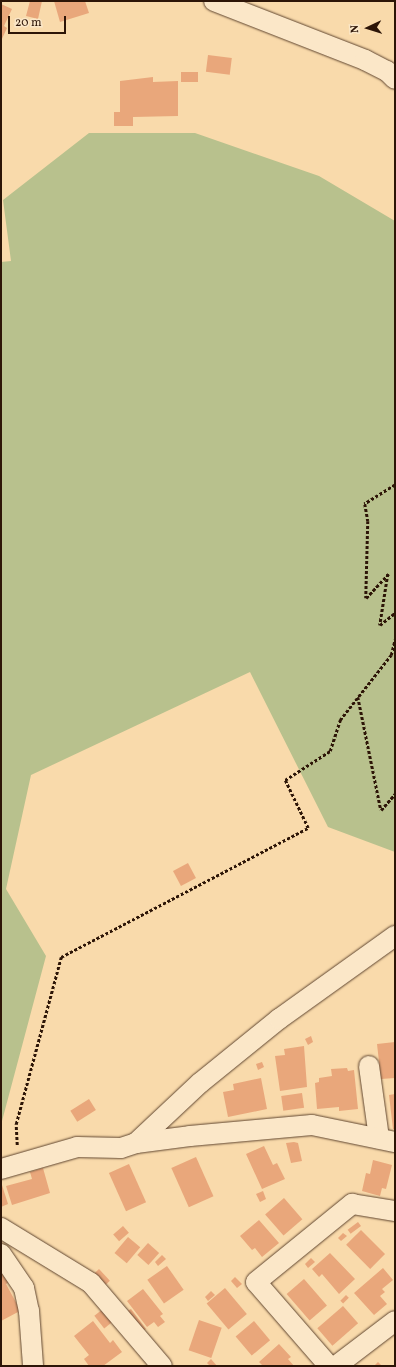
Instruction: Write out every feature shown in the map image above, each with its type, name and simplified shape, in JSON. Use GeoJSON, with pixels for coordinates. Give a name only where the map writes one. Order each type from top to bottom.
{"type":"FeatureCollection","features":[{"type":"Feature","properties":{"kind":"street"},"geometry":{"type":"LineString","coordinates":[[214,1],[365,60],[387,71],[395,79]]}},
{"type":"Feature","properties":{"kind":"street"},"geometry":{"type":"LineString","coordinates":[[136,1143],[200,1083],[279,1019],[395,936]]}},
{"type":"Feature","properties":{"kind":"street"},"geometry":{"type":"LineString","coordinates":[[1,1169],[77,1146],[121,1148],[136,1143],[312,1126],[387,1140],[369,1066]]}},
{"type":"Feature","properties":{"kind":"street"},"geometry":{"type":"LineString","coordinates":[[329,1366],[256,1282],[352,1204],[395,1211]]}},
{"type":"Feature","properties":{"kind":"street"},"geometry":{"type":"LineString","coordinates":[[1,1228],[91,1283],[162,1366]]}},
{"type":"Feature","properties":{"kind":"street"},"geometry":{"type":"LineString","coordinates":[[1,1254],[24,1288],[29,1311],[33,1366]]}},
{"type":"Feature","properties":{"kind":"street"},"geometry":{"type":"LineString","coordinates":[[336,1366],[395,1321]]}},
{"type":"Feature","properties":{"kind":"path"},"geometry":{"type":"LineString","coordinates":[[395,485],[364,504],[368,521],[366,598],[388,574],[380,625],[395,613]]}},
{"type":"Feature","properties":{"kind":"path"},"geometry":{"type":"LineString","coordinates":[[16,1124],[61,957],[308,828],[285,780],[330,751],[340,720],[391,655],[395,639]]}},
{"type":"Feature","properties":{"kind":"path"},"geometry":{"type":"LineString","coordinates":[[358,696],[381,810],[395,794]]}},
{"type":"Feature","properties":{"kind":"green space"},"geometry":{"type":"Polygon","coordinates":[[[89,133],[195,133],[319,176],[395,221],[395,852],[328,827],[250,672],[31,775],[6,889],[46,956],[2,1121],[1,262],[11,261],[3,200],[89,133]]]}},
{"type":"Feature","properties":{"kind":"building"},"geometry":{"type":"Polygon","coordinates":[[[30,1],[42,1],[38,19],[26,16],[30,1]]]}},
{"type":"Feature","properties":{"kind":"building"},"geometry":{"type":"Polygon","coordinates":[[[54,1],[85,1],[89,13],[60,22],[54,1]]]}},
{"type":"Feature","properties":{"kind":"building"},"geometry":{"type":"Polygon","coordinates":[[[1,4],[12,9],[4,26],[7,28],[1,41],[1,4]]]}},
{"type":"Feature","properties":{"kind":"building"},"geometry":{"type":"Polygon","coordinates":[[[208,55],[232,58],[230,75],[206,72],[208,55]]]}},
{"type":"Feature","properties":{"kind":"building"},"geometry":{"type":"Polygon","coordinates":[[[181,72],[198,72],[198,82],[181,82],[181,72]]]}},
{"type":"Feature","properties":{"kind":"building"},"geometry":{"type":"Polygon","coordinates":[[[153,77],[153,82],[178,81],[178,116],[133,117],[133,126],[114,126],[114,112],[120,112],[120,81],[153,77]]]}},
{"type":"Feature","properties":{"kind":"building"},"geometry":{"type":"Polygon","coordinates":[[[188,863],[196,878],[181,886],[173,871],[188,863]]]}},
{"type":"Feature","properties":{"kind":"building"},"geometry":{"type":"Polygon","coordinates":[[[311,1036],[313,1042],[308,1045],[305,1039],[311,1036]]]}},
{"type":"Feature","properties":{"kind":"building"},"geometry":{"type":"Polygon","coordinates":[[[395,1042],[395,1078],[381,1079],[377,1044],[395,1042]]]}},
{"type":"Feature","properties":{"kind":"building"},"geometry":{"type":"Polygon","coordinates":[[[304,1046],[307,1087],[280,1091],[275,1056],[285,1055],[284,1049],[304,1046]]]}},
{"type":"Feature","properties":{"kind":"building"},"geometry":{"type":"Polygon","coordinates":[[[262,1062],[264,1067],[258,1070],[256,1064],[262,1062]]]}},
{"type":"Feature","properties":{"kind":"building"},"geometry":{"type":"Polygon","coordinates":[[[347,1068],[348,1071],[354,1070],[358,1109],[339,1111],[339,1107],[317,1109],[315,1083],[319,1082],[319,1078],[332,1076],[331,1069],[347,1068]]]}},
{"type":"Feature","properties":{"kind":"building"},"geometry":{"type":"Polygon","coordinates":[[[261,1078],[267,1109],[228,1117],[223,1092],[234,1090],[233,1084],[261,1078]]]}},
{"type":"Feature","properties":{"kind":"building"},"geometry":{"type":"Polygon","coordinates":[[[302,1093],[304,1108],[283,1111],[281,1096],[302,1093]]]}},
{"type":"Feature","properties":{"kind":"building"},"geometry":{"type":"Polygon","coordinates":[[[395,1094],[395,1129],[393,1129],[389,1095],[395,1094]]]}},
{"type":"Feature","properties":{"kind":"building"},"geometry":{"type":"Polygon","coordinates":[[[89,1099],[96,1110],[77,1122],[70,1111],[89,1099]]]}},
{"type":"Feature","properties":{"kind":"building"},"geometry":{"type":"Polygon","coordinates":[[[286,1143],[298,1143],[302,1161],[291,1163],[286,1143]]]}},
{"type":"Feature","properties":{"kind":"building"},"geometry":{"type":"Polygon","coordinates":[[[264,1146],[273,1165],[277,1163],[285,1179],[262,1189],[246,1154],[264,1146]]]}},
{"type":"Feature","properties":{"kind":"building"},"geometry":{"type":"Polygon","coordinates":[[[196,1157],[213,1196],[189,1207],[171,1168],[196,1157]]]}},
{"type":"Feature","properties":{"kind":"building"},"geometry":{"type":"Polygon","coordinates":[[[373,1160],[392,1165],[386,1189],[382,1188],[380,1196],[362,1191],[366,1173],[370,1174],[373,1160]]]}},
{"type":"Feature","properties":{"kind":"building"},"geometry":{"type":"Polygon","coordinates":[[[129,1164],[146,1202],[126,1211],[109,1173],[129,1164]]]}},
{"type":"Feature","properties":{"kind":"building"},"geometry":{"type":"Polygon","coordinates":[[[43,1168],[50,1193],[12,1205],[6,1186],[32,1179],[30,1172],[43,1168]]]}},
{"type":"Feature","properties":{"kind":"building"},"geometry":{"type":"Polygon","coordinates":[[[2,1185],[8,1204],[1,1207],[1,1186],[2,1185]]]}},
{"type":"Feature","properties":{"kind":"building"},"geometry":{"type":"Polygon","coordinates":[[[263,1191],[266,1199],[260,1202],[256,1194],[263,1191]]]}},
{"type":"Feature","properties":{"kind":"building"},"geometry":{"type":"Polygon","coordinates":[[[284,1198],[302,1219],[284,1236],[265,1214],[284,1198]]]}},
{"type":"Feature","properties":{"kind":"building"},"geometry":{"type":"Polygon","coordinates":[[[259,1220],[279,1243],[262,1257],[255,1248],[252,1250],[240,1236],[259,1220]]]}},
{"type":"Feature","properties":{"kind":"building"},"geometry":{"type":"Polygon","coordinates":[[[358,1222],[361,1226],[351,1234],[348,1230],[358,1222]]]}},
{"type":"Feature","properties":{"kind":"building"},"geometry":{"type":"Polygon","coordinates":[[[123,1226],[129,1233],[119,1241],[113,1235],[123,1226]]]}},
{"type":"Feature","properties":{"kind":"building"},"geometry":{"type":"Polygon","coordinates":[[[361,1230],[385,1254],[370,1269],[346,1245],[361,1230]]]}},
{"type":"Feature","properties":{"kind":"building"},"geometry":{"type":"Polygon","coordinates":[[[343,1233],[347,1236],[341,1241],[338,1238],[343,1233]]]}},
{"type":"Feature","properties":{"kind":"building"},"geometry":{"type":"Polygon","coordinates":[[[128,1237],[140,1247],[127,1263],[115,1253],[128,1237]]]}},
{"type":"Feature","properties":{"kind":"building"},"geometry":{"type":"Polygon","coordinates":[[[148,1243],[159,1253],[148,1265],[137,1255],[148,1243]]]}},
{"type":"Feature","properties":{"kind":"building"},"geometry":{"type":"Polygon","coordinates":[[[330,1253],[355,1279],[339,1294],[322,1274],[319,1277],[312,1269],[330,1253]]]}},
{"type":"Feature","properties":{"kind":"building"},"geometry":{"type":"Polygon","coordinates":[[[162,1255],[166,1259],[158,1266],[155,1262],[162,1255]]]}},
{"type":"Feature","properties":{"kind":"building"},"geometry":{"type":"Polygon","coordinates":[[[311,1258],[315,1262],[308,1268],[305,1264],[311,1258]]]}},
{"type":"Feature","properties":{"kind":"building"},"geometry":{"type":"Polygon","coordinates":[[[167,1266],[184,1290],[164,1304],[147,1280],[167,1266]]]}},
{"type":"Feature","properties":{"kind":"building"},"geometry":{"type":"Polygon","coordinates":[[[383,1268],[393,1280],[382,1289],[385,1292],[380,1296],[387,1304],[374,1315],[354,1293],[383,1268]]]}},
{"type":"Feature","properties":{"kind":"building"},"geometry":{"type":"Polygon","coordinates":[[[99,1269],[110,1281],[104,1286],[93,1274],[99,1269]]]}},
{"type":"Feature","properties":{"kind":"building"},"geometry":{"type":"Polygon","coordinates":[[[1,1270],[11,1281],[6,1284],[19,1308],[18,1312],[1,1321],[1,1270]]]}},
{"type":"Feature","properties":{"kind":"building"},"geometry":{"type":"Polygon","coordinates":[[[235,1277],[242,1284],[237,1288],[231,1281],[235,1277]]]}},
{"type":"Feature","properties":{"kind":"building"},"geometry":{"type":"Polygon","coordinates":[[[304,1279],[327,1305],[310,1321],[287,1294],[304,1279]]]}},
{"type":"Feature","properties":{"kind":"building"},"geometry":{"type":"Polygon","coordinates":[[[225,1288],[247,1314],[228,1329],[207,1303],[225,1288]]]}},
{"type":"Feature","properties":{"kind":"building"},"geometry":{"type":"Polygon","coordinates":[[[143,1289],[163,1314],[160,1316],[165,1322],[158,1327],[154,1322],[147,1327],[127,1301],[143,1289]]]}},
{"type":"Feature","properties":{"kind":"building"},"geometry":{"type":"Polygon","coordinates":[[[211,1291],[215,1295],[208,1301],[205,1297],[211,1291]]]}},
{"type":"Feature","properties":{"kind":"building"},"geometry":{"type":"Polygon","coordinates":[[[346,1295],[349,1298],[343,1303],[340,1301],[346,1295]]]}},
{"type":"Feature","properties":{"kind":"building"},"geometry":{"type":"Polygon","coordinates":[[[343,1306],[358,1323],[332,1346],[317,1328],[343,1306]]]}},
{"type":"Feature","properties":{"kind":"building"},"geometry":{"type":"Polygon","coordinates":[[[103,1309],[113,1322],[104,1328],[94,1316],[103,1309]]]}},
{"type":"Feature","properties":{"kind":"building"},"geometry":{"type":"Polygon","coordinates":[[[131,1309],[146,1329],[140,1333],[126,1312],[131,1309]]]}},
{"type":"Feature","properties":{"kind":"building"},"geometry":{"type":"Polygon","coordinates":[[[199,1320],[222,1328],[211,1358],[189,1350],[199,1320]]]}},
{"type":"Feature","properties":{"kind":"building"},"geometry":{"type":"Polygon","coordinates":[[[93,1321],[110,1343],[113,1340],[122,1352],[103,1366],[89,1366],[84,1359],[89,1355],[74,1336],[93,1321]]]}},
{"type":"Feature","properties":{"kind":"building"},"geometry":{"type":"Polygon","coordinates":[[[254,1321],[270,1340],[252,1356],[236,1336],[254,1321]]]}},
{"type":"Feature","properties":{"kind":"building"},"geometry":{"type":"Polygon","coordinates":[[[279,1344],[291,1357],[288,1359],[294,1366],[263,1366],[259,1362],[279,1344]]]}},
{"type":"Feature","properties":{"kind":"building"},"geometry":{"type":"Polygon","coordinates":[[[211,1359],[217,1366],[210,1366],[207,1363],[211,1359]]]}},
{"type":"Feature","properties":{"kind":"building"},"geometry":{"type":"Polygon","coordinates":[[[378,1362],[382,1366],[374,1366],[378,1362]]]}}]}
